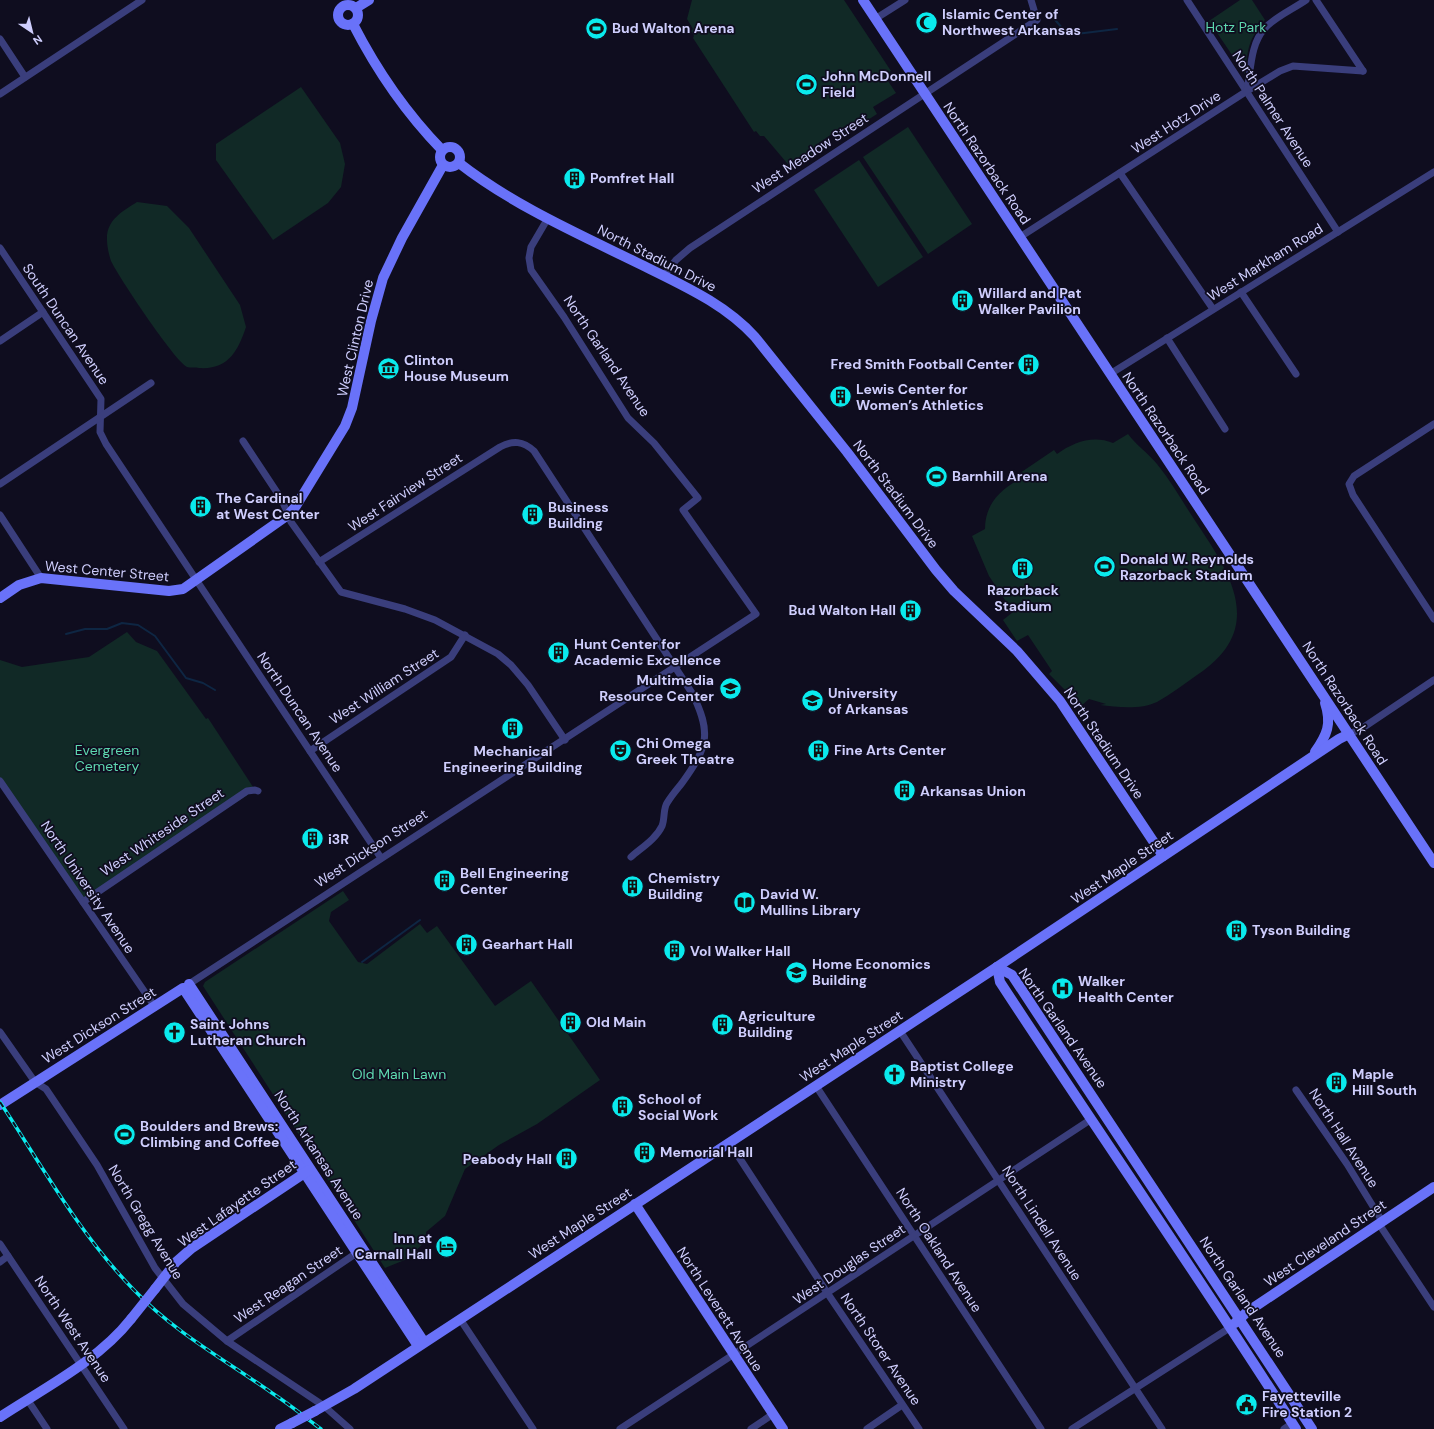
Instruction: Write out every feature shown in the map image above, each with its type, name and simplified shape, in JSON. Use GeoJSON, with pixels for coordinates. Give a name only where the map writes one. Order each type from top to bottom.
{"type":"FeatureCollection","features":[{"type":"Feature","properties":{"kind":"street"},"geometry":{"type":"LineString","coordinates":[[0,94],[142,0]]}},
{"type":"Feature","properties":{"kind":"street"},"geometry":{"type":"LineString","coordinates":[[356,8],[369,0]]}},
{"type":"Feature","properties":{"kind":"street","name":"North Razorback Road"},"geometry":{"type":"LineString","coordinates":[[863,0],[1434,863]]}},
{"type":"Feature","properties":{"kind":"street"},"geometry":{"type":"LineString","coordinates":[[875,19],[905,0]]}},
{"type":"Feature","properties":{"kind":"street","name":"West Meadow Street"},"geometry":{"type":"LineString","coordinates":[[664,276],[676,260],[690,248],[1037,20],[1031,0]]}},
{"type":"Feature","properties":{"kind":"street","name":"North Palmer Avenue"},"geometry":{"type":"LineString","coordinates":[[1187,0],[1338,232]]}},
{"type":"Feature","properties":{"kind":"street"},"geometry":{"type":"LineString","coordinates":[[1247,91],[1254,51],[1261,33],[1270,24],[1306,0]]}},
{"type":"Feature","properties":{"kind":"street","name":"West Hotz Drive"},"geometry":{"type":"LineString","coordinates":[[1020,237],[1280,71],[1293,66],[1363,71],[1316,0]]}},
{"type":"Feature","properties":{"kind":"street"},"geometry":{"type":"LineString","coordinates":[[342,3],[350,4],[356,8],[358,15],[353,24],[344,24],[340,22],[338,13],[342,3]]}},
{"type":"Feature","properties":{"kind":"street"},"geometry":{"type":"LineString","coordinates":[[353,24],[386,80],[426,133],[442,150]]}},
{"type":"Feature","properties":{"kind":"street"},"geometry":{"type":"LineString","coordinates":[[0,39],[25,78]]}},
{"type":"Feature","properties":{"kind":"street"},"geometry":{"type":"LineString","coordinates":[[449,146],[456,148],[461,155],[459,162],[452,167],[443,165],[440,158],[442,150],[449,146]]}},
{"type":"Feature","properties":{"kind":"street","name":"North Stadium Drive"},"geometry":{"type":"LineString","coordinates":[[459,162],[478,177],[548,218],[664,276],[720,306],[740,321],[755,337],[847,452],[936,570],[954,591],[1017,651],[1060,701],[1163,856]]}},
{"type":"Feature","properties":{"kind":"street","name":"West Clinton Drive"},"geometry":{"type":"LineString","coordinates":[[288,514],[296,506],[345,426],[352,408],[371,321],[383,278],[402,238],[443,165]]}},
{"type":"Feature","properties":{"kind":"street","name":"West Markham Road"},"geometry":{"type":"LineString","coordinates":[[1110,374],[1434,172]]}},
{"type":"Feature","properties":{"kind":"street"},"geometry":{"type":"LineString","coordinates":[[1120,173],[1213,309]]}},
{"type":"Feature","properties":{"kind":"street","name":"North Garland Avenue"},"geometry":{"type":"LineString","coordinates":[[548,218],[531,247],[528,258],[532,270],[566,319],[628,418],[654,444],[698,498],[683,510],[756,614]]}},
{"type":"Feature","properties":{"kind":"street","name":"South Duncan Avenue"},"geometry":{"type":"LineString","coordinates":[[0,248],[101,399],[102,416],[100,432],[106,444],[197,580]]}},
{"type":"Feature","properties":{"kind":"street"},"geometry":{"type":"LineString","coordinates":[[1241,292],[1296,374]]}},
{"type":"Feature","properties":{"kind":"street"},"geometry":{"type":"LineString","coordinates":[[0,341],[43,312]]}},
{"type":"Feature","properties":{"kind":"street"},"geometry":{"type":"LineString","coordinates":[[1166,338],[1225,429]]}},
{"type":"Feature","properties":{"kind":"street"},"geometry":{"type":"LineString","coordinates":[[0,484],[151,383]]}},
{"type":"Feature","properties":{"kind":"street"},"geometry":{"type":"LineString","coordinates":[[1434,424],[1354,476],[1349,484],[1353,495],[1434,619]]}},
{"type":"Feature","properties":{"kind":"street"},"geometry":{"type":"LineString","coordinates":[[243,441],[282,500],[291,522],[341,592],[405,609],[435,620],[498,654],[528,685],[564,740]]}},
{"type":"Feature","properties":{"kind":"street","name":"West Fairview Street"},"geometry":{"type":"LineString","coordinates":[[319,562],[506,443],[520,442],[534,451],[675,666]]}},
{"type":"Feature","properties":{"kind":"street","name":"West Center Street"},"geometry":{"type":"LineString","coordinates":[[0,598],[19,585],[41,578],[170,591],[183,589],[288,514]]}},
{"type":"Feature","properties":{"kind":"street"},"geometry":{"type":"LineString","coordinates":[[0,515],[41,578]]}},
{"type":"Feature","properties":{"kind":"street","name":"North Duncan Avenue"},"geometry":{"type":"LineString","coordinates":[[197,580],[381,858]]}},
{"type":"Feature","properties":{"kind":"street","name":"West Dickson Street"},"geometry":{"type":"LineString","coordinates":[[0,1105],[139,1015],[155,1007],[756,614]]}},
{"type":"Feature","properties":{"kind":"street","name":"West William Street"},"geometry":{"type":"LineString","coordinates":[[310,751],[451,657],[465,635]]}},
{"type":"Feature","properties":{"kind":"street"},"geometry":{"type":"LineString","coordinates":[[631,856],[655,837],[662,826],[666,804],[692,770],[702,750],[705,735],[703,717],[692,693],[675,666]]}},
{"type":"Feature","properties":{"kind":"street","name":"West Maple Street"},"geometry":{"type":"LineString","coordinates":[[280,1429],[354,1389],[900,1031],[1312,757],[1349,734],[1361,729],[1434,680]]}},
{"type":"Feature","properties":{"kind":"street"},"geometry":{"type":"LineString","coordinates":[[1312,757],[1328,733],[1329,721],[1321,691]]}},
{"type":"Feature","properties":{"kind":"street","name":"North University Avenue"},"geometry":{"type":"LineString","coordinates":[[0,781],[155,1007]]}},
{"type":"Feature","properties":{"kind":"street","name":"West Whiteside Street"},"geometry":{"type":"LineString","coordinates":[[83,902],[247,791],[258,791]]}},
{"type":"Feature","properties":{"kind":"street","name":"North Garland Avenue"},"geometry":{"type":"LineString","coordinates":[[997,967],[1000,982],[1090,1120],[1231,1327],[1294,1426]]}},
{"type":"Feature","properties":{"kind":"street","name":"North Garland Avenue"},"geometry":{"type":"LineString","coordinates":[[997,967],[1012,975],[1312,1429]]}},
{"type":"Feature","properties":{"kind":"street","name":"North Arkansas Avenue"},"geometry":{"type":"LineString","coordinates":[[186,986],[421,1344]]}},
{"type":"Feature","properties":{"kind":"street","name":"North Lindell Avenue"},"geometry":{"type":"LineString","coordinates":[[900,1031],[1162,1429]]}},
{"type":"Feature","properties":{"kind":"street","name":"North Gregg Avenue"},"geometry":{"type":"LineString","coordinates":[[0,1032],[35,1082],[46,1089],[97,1165],[142,1245],[163,1279],[182,1304],[227,1341],[350,1429]]}},
{"type":"Feature","properties":{"kind":"street","name":"North Oakland Avenue"},"geometry":{"type":"LineString","coordinates":[[816,1086],[1042,1429]]}},
{"type":"Feature","properties":{"kind":"street","name":"North Hall Avenue"},"geometry":{"type":"LineString","coordinates":[[1296,1090],[1347,1164],[1380,1223],[1434,1307]]}},
{"type":"Feature","properties":{"kind":"street","name":"West Douglas Street"},"geometry":{"type":"LineString","coordinates":[[620,1429],[734,1356],[1090,1120]]}},
{"type":"Feature","properties":{"kind":"street","name":"North Storer Avenue"},"geometry":{"type":"LineString","coordinates":[[729,1142],[828,1294],[919,1429]]}},
{"type":"Feature","properties":{"kind":"street","name":"West Lafayette Street"},"geometry":{"type":"LineString","coordinates":[[0,1417],[81,1364],[110,1342],[131,1319],[176,1262],[192,1248],[308,1171]]}},
{"type":"Feature","properties":{"kind":"street","name":"West Cleveland Street"},"geometry":{"type":"LineString","coordinates":[[1072,1429],[1231,1327],[1247,1312],[1434,1187]]}},
{"type":"Feature","properties":{"kind":"street","name":"North Leverett Avenue"},"geometry":{"type":"LineString","coordinates":[[635,1204],[783,1429]]}},
{"type":"Feature","properties":{"kind":"street","name":"North West Avenue"},"geometry":{"type":"LineString","coordinates":[[0,1244],[124,1429]]}},
{"type":"Feature","properties":{"kind":"street","name":"West Reagan Street"},"geometry":{"type":"LineString","coordinates":[[227,1341],[360,1251]]}},
{"type":"Feature","properties":{"kind":"street"},"geometry":{"type":"LineString","coordinates":[[0,1262],[8,1256]]}},
{"type":"Feature","properties":{"kind":"street"},"geometry":{"type":"LineString","coordinates":[[460,1319],[533,1429]]}},
{"type":"Feature","properties":{"kind":"street"},"geometry":{"type":"LineString","coordinates":[[27,1399],[47,1429]]}},
{"type":"Feature","properties":{"kind":"street"},"geometry":{"type":"LineString","coordinates":[[867,1429],[902,1405]]}},
{"type":"Feature","properties":{"kind":"street"},"geometry":{"type":"LineString","coordinates":[[751,1429],[773,1414]]}},
{"type":"Feature","properties":{"kind":"street"},"geometry":{"type":"LineString","coordinates":[[1284,1429],[1294,1426]]}},
{"type":"Feature","properties":{"kind":"green space","name":"John McDonnell Field"},"geometry":{"type":"Polygon","coordinates":[[[692,0],[844,0],[891,71],[884,75],[896,93],[873,107],[877,114],[843,136],[839,129],[816,145],[820,152],[792,169],[764,136],[760,136],[756,131],[754,132],[693,38],[694,36],[691,31],[693,29],[687,19],[692,0]]]}},
{"type":"Feature","properties":{"kind":"green space","name":"Hotz Park"},"geometry":{"type":"Polygon","coordinates":[[[1240,0],[1252,0],[1265,20],[1252,39],[1247,57],[1245,74],[1209,21],[1240,0]]]}},
{"type":"Feature","properties":{"kind":"green space"},"geometry":{"type":"Polygon","coordinates":[[[301,87],[340,143],[345,164],[341,187],[328,203],[273,240],[216,160],[216,144],[301,87]]]}},
{"type":"Feature","properties":{"kind":"green space"},"geometry":{"type":"Polygon","coordinates":[[[908,127],[972,224],[928,254],[863,157],[908,127]]]}},
{"type":"Feature","properties":{"kind":"green space"},"geometry":{"type":"Polygon","coordinates":[[[859,160],[923,257],[878,287],[814,190],[859,160]]]}},
{"type":"Feature","properties":{"kind":"green space"},"geometry":{"type":"Polygon","coordinates":[[[137,202],[167,206],[189,228],[240,305],[246,327],[235,351],[225,362],[209,368],[199,368],[187,367],[180,361],[147,317],[111,261],[107,242],[109,227],[116,217],[137,202]]]}},
{"type":"Feature","properties":{"kind":"green space","name":"Donald W. Reynolds Razorback Stadium"},"geometry":{"type":"Polygon","coordinates":[[[1128,434],[1153,460],[1172,484],[1220,560],[1236,600],[1237,619],[1232,638],[1219,657],[1197,675],[1157,702],[1150,705],[1136,707],[1121,707],[1100,705],[1106,704],[1089,699],[1081,706],[1049,674],[1052,671],[1028,635],[1017,641],[1003,620],[1013,612],[989,576],[972,536],[985,529],[987,513],[990,507],[998,495],[1016,481],[1014,477],[1054,450],[1057,454],[1077,443],[1091,440],[1113,443],[1128,434]]]}},
{"type":"Feature","properties":{"kind":"green space","name":"Evergreen Cemetery"},"geometry":{"type":"Polygon","coordinates":[[[127,632],[136,642],[157,651],[206,719],[208,718],[255,790],[83,902],[0,781],[0,660],[22,667],[89,657],[127,632]]]}},
{"type":"Feature","properties":{"kind":"green space","name":"Old Main Lawn"},"geometry":{"type":"Polygon","coordinates":[[[343,891],[349,900],[331,912],[329,921],[358,962],[367,964],[420,924],[427,933],[437,926],[495,1006],[531,981],[600,1080],[537,1124],[499,1145],[465,1169],[445,1216],[426,1232],[427,1240],[407,1259],[385,1268],[203,986],[205,982],[343,891]]]}},
{"type":"Feature","properties":{"kind":"waterway"},"geometry":{"type":"LineString","coordinates":[[1051,15],[1068,35],[1117,29]]}},
{"type":"Feature","properties":{"kind":"waterway"},"geometry":{"type":"LineString","coordinates":[[66,634],[85,629],[107,629],[122,623],[138,625],[155,636],[186,678],[203,683],[215,690]]}},
{"type":"Feature","properties":{"kind":"waterway"},"geometry":{"type":"LineString","coordinates":[[362,962],[420,920]]}},
{"type":"Feature","properties":{"kind":"railway"},"geometry":{"type":"LineString","coordinates":[[0,1102],[79,1223],[114,1269],[134,1290],[149,1305],[200,1345],[285,1402],[321,1429]]}},
{"type":"Feature","properties":{"kind":"place","name":"Islamic Center of Northwest Arkansas"},"geometry":{"type":"Point","coordinates":[926,22]}},
{"type":"Feature","properties":{"kind":"place","name":"Bud Walton Arena"},"geometry":{"type":"Point","coordinates":[596,28]}},
{"type":"Feature","properties":{"kind":"place","name":"John McDonnell Field"},"geometry":{"type":"Point","coordinates":[806,84]}},
{"type":"Feature","properties":{"kind":"place","name":"Pomfret Hall"},"geometry":{"type":"Point","coordinates":[575,178]}},
{"type":"Feature","properties":{"kind":"place","name":"Willard and Pat Walker Pavilion"},"geometry":{"type":"Point","coordinates":[962,301]}},
{"type":"Feature","properties":{"kind":"place","name":"Fred Smith Football Center"},"geometry":{"type":"Point","coordinates":[1029,364]}},
{"type":"Feature","properties":{"kind":"place","name":"Clinton House Museum"},"geometry":{"type":"Point","coordinates":[389,368]}},
{"type":"Feature","properties":{"kind":"place","name":"Lewis Center for Women’s Athletics"},"geometry":{"type":"Point","coordinates":[841,397]}},
{"type":"Feature","properties":{"kind":"place","name":"Barnhill Arena"},"geometry":{"type":"Point","coordinates":[937,476]}},
{"type":"Feature","properties":{"kind":"place","name":"The Cardinal at West Center"},"geometry":{"type":"Point","coordinates":[200,506]}},
{"type":"Feature","properties":{"kind":"place","name":"Business Building"},"geometry":{"type":"Point","coordinates":[532,515]}},
{"type":"Feature","properties":{"kind":"place","name":"Donald W. Reynolds Razorback Stadium"},"geometry":{"type":"Point","coordinates":[1104,567]}},
{"type":"Feature","properties":{"kind":"place","name":"Razorback Stadium"},"geometry":{"type":"Point","coordinates":[1023,568]}},
{"type":"Feature","properties":{"kind":"place","name":"Bud Walton Hall"},"geometry":{"type":"Point","coordinates":[911,610]}},
{"type":"Feature","properties":{"kind":"place","name":"Hunt Center for Academic Excellence"},"geometry":{"type":"Point","coordinates":[559,652]}},
{"type":"Feature","properties":{"kind":"place","name":"Multimedia Resource Center"},"geometry":{"type":"Point","coordinates":[730,688]}},
{"type":"Feature","properties":{"kind":"place","name":"University of Arkansas"},"geometry":{"type":"Point","coordinates":[813,701]}},
{"type":"Feature","properties":{"kind":"place","name":"Mechanical Engineering Building"},"geometry":{"type":"Point","coordinates":[513,729]}},
{"type":"Feature","properties":{"kind":"place","name":"Fine Arts Center"},"geometry":{"type":"Point","coordinates":[819,750]}},
{"type":"Feature","properties":{"kind":"place","name":"Chi Omega Greek Theatre"},"geometry":{"type":"Point","coordinates":[620,751]}},
{"type":"Feature","properties":{"kind":"place","name":"Arkansas Union"},"geometry":{"type":"Point","coordinates":[905,791]}},
{"type":"Feature","properties":{"kind":"place","name":"i3R"},"geometry":{"type":"Point","coordinates":[312,839]}},
{"type":"Feature","properties":{"kind":"place","name":"Bell Engineering Center"},"geometry":{"type":"Point","coordinates":[444,881]}},
{"type":"Feature","properties":{"kind":"place","name":"Chemistry Building"},"geometry":{"type":"Point","coordinates":[633,886]}},
{"type":"Feature","properties":{"kind":"place","name":"David W. Mullins Library"},"geometry":{"type":"Point","coordinates":[744,902]}},
{"type":"Feature","properties":{"kind":"place","name":"Tyson Building"},"geometry":{"type":"Point","coordinates":[1237,930]}},
{"type":"Feature","properties":{"kind":"place","name":"Gearhart Hall"},"geometry":{"type":"Point","coordinates":[466,944]}},
{"type":"Feature","properties":{"kind":"place","name":"Vol Walker Hall"},"geometry":{"type":"Point","coordinates":[674,951]}},
{"type":"Feature","properties":{"kind":"place","name":"Home Economics Building"},"geometry":{"type":"Point","coordinates":[797,972]}},
{"type":"Feature","properties":{"kind":"place","name":"Walker Health Center"},"geometry":{"type":"Point","coordinates":[1062,989]}},
{"type":"Feature","properties":{"kind":"place","name":"Old Main"},"geometry":{"type":"Point","coordinates":[571,1022]}},
{"type":"Feature","properties":{"kind":"place","name":"Agriculture Building"},"geometry":{"type":"Point","coordinates":[722,1024]}},
{"type":"Feature","properties":{"kind":"place","name":"Saint Johns Lutheran Church"},"geometry":{"type":"Point","coordinates":[175,1032]}},
{"type":"Feature","properties":{"kind":"place","name":"Baptist College Ministry"},"geometry":{"type":"Point","coordinates":[894,1074]}},
{"type":"Feature","properties":{"kind":"place","name":"Maple Hill South"},"geometry":{"type":"Point","coordinates":[1337,1082]}},
{"type":"Feature","properties":{"kind":"place","name":"School of Social Work"},"geometry":{"type":"Point","coordinates":[622,1107]}},
{"type":"Feature","properties":{"kind":"place","name":"Boulders and Brews: Climbing and Coffee"},"geometry":{"type":"Point","coordinates":[124,1134]}},
{"type":"Feature","properties":{"kind":"place","name":"Memorial Hall"},"geometry":{"type":"Point","coordinates":[644,1152]}},
{"type":"Feature","properties":{"kind":"place","name":"Peabody Hall"},"geometry":{"type":"Point","coordinates":[567,1159]}},
{"type":"Feature","properties":{"kind":"place","name":"Inn at Carnall Hall"},"geometry":{"type":"Point","coordinates":[447,1246]}},
{"type":"Feature","properties":{"kind":"place","name":"Fayetteville Fire Station 2"},"geometry":{"type":"Point","coordinates":[1246,1404]}}]}
